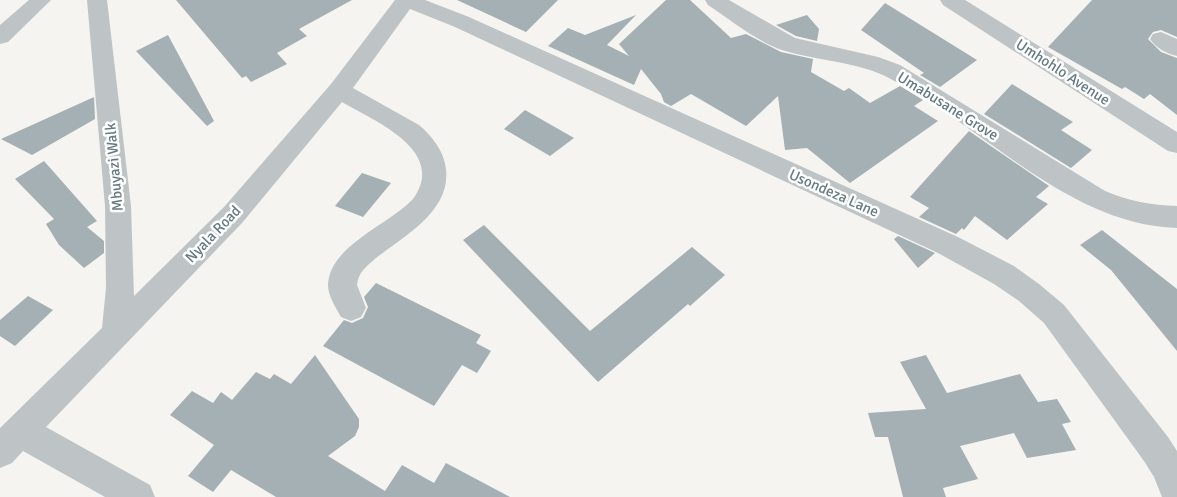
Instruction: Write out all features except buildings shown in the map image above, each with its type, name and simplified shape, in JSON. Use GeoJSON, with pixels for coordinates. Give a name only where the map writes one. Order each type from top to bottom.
{"type":"FeatureCollection","features":[{"type":"Feature","properties":{"kind":"street"},"geometry":{"type":"LineString","coordinates":[[0,38],[41,0]]}},
{"type":"Feature","properties":{"kind":"street","name":"Mbuyazi Walk"},"geometry":{"type":"LineString","coordinates":[[97,0],[118,206],[120,288],[116,334]]}},
{"type":"Feature","properties":{"kind":"street","name":"Nyala Road"},"geometry":{"type":"LineString","coordinates":[[11,441],[233,215],[339,90],[406,0]]}},
{"type":"Feature","properties":{"kind":"street","name":"Usondeza Lane"},"geometry":{"type":"LineString","coordinates":[[406,0],[462,22],[948,245],[1007,275],[1040,300],[1054,314],[1152,443],[1167,466],[1177,491]]}},
{"type":"Feature","properties":{"kind":"street","name":"Umabusane Grove"},"geometry":{"type":"LineString","coordinates":[[715,0],[760,29],[788,44],[892,70],[1073,185],[1106,203],[1145,215],[1162,218],[1177,217]]}},
{"type":"Feature","properties":{"kind":"street","name":"Umhohlo Avenue"},"geometry":{"type":"LineString","coordinates":[[950,0],[1177,144]]}},
{"type":"Feature","properties":{"kind":"street"},"geometry":{"type":"LineString","coordinates":[[339,90],[421,139],[431,155],[434,172],[432,188],[422,206],[352,262],[344,273],[343,294],[351,308]]}},
{"type":"Feature","properties":{"kind":"street"},"geometry":{"type":"LineString","coordinates":[[1153,129],[1177,131]]}},
{"type":"Feature","properties":{"kind":"street"},"geometry":{"type":"LineString","coordinates":[[11,441],[138,497]]}}]}
